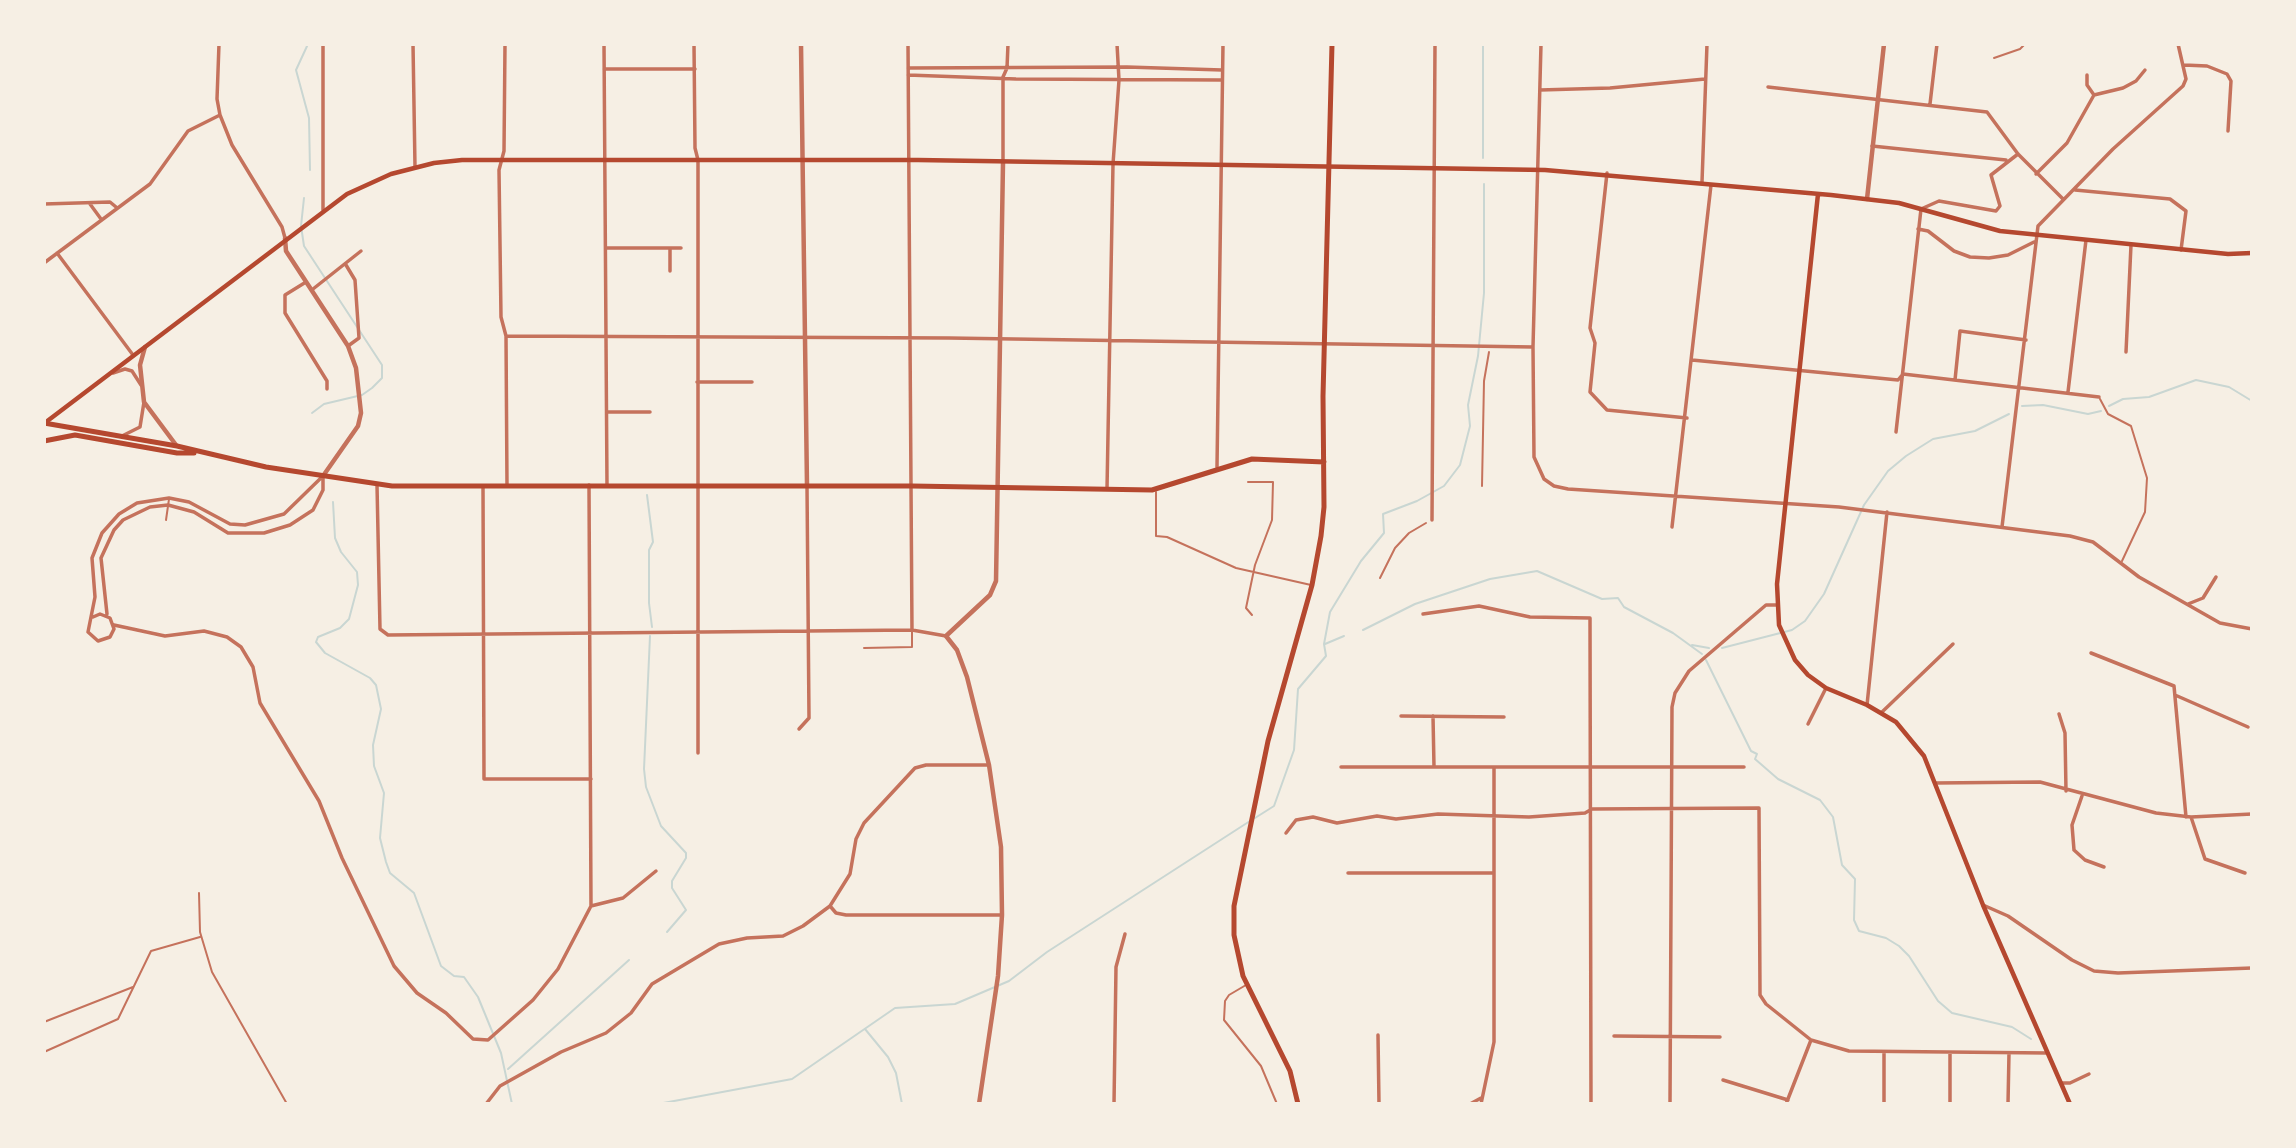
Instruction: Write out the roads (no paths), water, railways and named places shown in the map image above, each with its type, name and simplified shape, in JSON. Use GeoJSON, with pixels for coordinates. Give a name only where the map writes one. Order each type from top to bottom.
{"type":"FeatureCollection","features":[{"type":"Feature","properties":{"kind":"main road"},"geometry":{"type":"LineString","coordinates":[[1298,1104],[1290,1071],[1247,984],[1234,935],[1234,906],[1268,741],[1312,585],[1324,507],[1332,44]]}},
{"type":"Feature","properties":{"kind":"main road"},"geometry":{"type":"LineString","coordinates":[[45,422],[323,210],[369,183],[415,167],[453,161],[910,160],[1607,173],[1867,199],[1921,209],[1977,226],[2035,235],[2181,250],[2252,253]]}},
{"type":"Feature","properties":{"kind":"main road"},"geometry":{"type":"LineString","coordinates":[[1818,193],[1785,502],[1776,605],[1779,625],[1795,660],[1826,688],[1882,712],[1910,736],[1924,756],[1983,905],[2070,1104]]}},
{"type":"Feature","properties":{"kind":"main road"},"geometry":{"type":"LineString","coordinates":[[45,422],[323,477],[377,485],[1157,489],[1217,467],[1252,459],[1324,462]]}},
{"type":"Feature","properties":{"kind":"main road"},"geometry":{"type":"LineString","coordinates":[[44,441],[75,435],[177,453],[197,453]]}},
{"type":"Feature","properties":{"kind":"street"},"geometry":{"type":"LineString","coordinates":[[114,625],[110,637],[98,640],[88,632],[95,597],[92,558],[102,533],[119,514],[137,503],[169,498],[189,502],[230,524],[245,525],[284,514],[323,477],[358,426],[361,413],[356,368],[348,346],[286,251],[282,227],[232,145],[220,115],[217,99],[219,44]]}},
{"type":"Feature","properties":{"kind":"street"},"geometry":{"type":"LineString","coordinates":[[323,44],[323,210]]}},
{"type":"Feature","properties":{"kind":"street"},"geometry":{"type":"LineString","coordinates":[[413,44],[415,167]]}},
{"type":"Feature","properties":{"kind":"street"},"geometry":{"type":"LineString","coordinates":[[505,44],[503,160],[499,170],[501,317],[506,336],[507,486]]}},
{"type":"Feature","properties":{"kind":"street"},"geometry":{"type":"LineString","coordinates":[[604,44],[607,485]]}},
{"type":"Feature","properties":{"kind":"street"},"geometry":{"type":"LineString","coordinates":[[694,44],[695,148],[698,160],[698,753]]}},
{"type":"Feature","properties":{"kind":"street"},"geometry":{"type":"LineString","coordinates":[[799,729],[809,718],[801,44]]}},
{"type":"Feature","properties":{"kind":"street"},"geometry":{"type":"LineString","coordinates":[[908,44],[912,629]]}},
{"type":"Feature","properties":{"kind":"street"},"geometry":{"type":"LineString","coordinates":[[946,636],[990,595],[996,581],[1000,487],[1003,77],[1007,68],[1008,44]]}},
{"type":"Feature","properties":{"kind":"street"},"geometry":{"type":"LineString","coordinates":[[1107,489],[1113,164],[1119,80],[1117,44]]}},
{"type":"Feature","properties":{"kind":"street"},"geometry":{"type":"LineString","coordinates":[[1217,467],[1223,44]]}},
{"type":"Feature","properties":{"kind":"street"},"geometry":{"type":"LineString","coordinates":[[1432,520],[1435,44]]}},
{"type":"Feature","properties":{"kind":"street"},"geometry":{"type":"LineString","coordinates":[[1541,44],[1534,457],[1538,470],[1554,486],[1849,508],[2003,527],[2093,542],[2139,576],[2220,623],[2252,629]]}},
{"type":"Feature","properties":{"kind":"street"},"geometry":{"type":"LineString","coordinates":[[1702,182],[1707,44]]}},
{"type":"Feature","properties":{"kind":"street"},"geometry":{"type":"LineString","coordinates":[[1867,199],[1884,44]]}},
{"type":"Feature","properties":{"kind":"street"},"geometry":{"type":"LineString","coordinates":[[1930,104],[1937,44]]}},
{"type":"Feature","properties":{"kind":"street"},"geometry":{"type":"LineString","coordinates":[[2003,527],[2026,340],[2034,242],[2038,226],[2113,149],[2183,86],[2184,65],[2178,44]]}},
{"type":"Feature","properties":{"kind":"street"},"geometry":{"type":"LineString","coordinates":[[2184,65],[2207,66],[2227,74],[2231,81],[2228,131]]}},
{"type":"Feature","properties":{"kind":"street"},"geometry":{"type":"LineString","coordinates":[[908,68],[1222,70]]}},
{"type":"Feature","properties":{"kind":"street"},"geometry":{"type":"LineString","coordinates":[[604,69],[695,69]]}},
{"type":"Feature","properties":{"kind":"street"},"geometry":{"type":"LineString","coordinates":[[2036,174],[2067,143],[2094,95],[2123,88],[2136,81],[2145,70]]}},
{"type":"Feature","properties":{"kind":"street"},"geometry":{"type":"LineString","coordinates":[[908,75],[1222,80]]}},
{"type":"Feature","properties":{"kind":"street"},"geometry":{"type":"LineString","coordinates":[[2087,75],[2087,85],[2094,95]]}},
{"type":"Feature","properties":{"kind":"street"},"geometry":{"type":"LineString","coordinates":[[1541,90],[1610,88],[1706,79]]}},
{"type":"Feature","properties":{"kind":"street"},"geometry":{"type":"LineString","coordinates":[[1768,87],[1828,96],[1878,97],[1987,112],[2018,154],[2063,200]]}},
{"type":"Feature","properties":{"kind":"street"},"geometry":{"type":"LineString","coordinates":[[44,263],[155,179],[188,131],[220,115]]}},
{"type":"Feature","properties":{"kind":"street"},"geometry":{"type":"LineString","coordinates":[[1872,146],[2008,160]]}},
{"type":"Feature","properties":{"kind":"street"},"geometry":{"type":"LineString","coordinates":[[1896,432],[1921,209],[1939,201],[1996,211],[2000,205],[1991,175],[2018,154]]}},
{"type":"Feature","properties":{"kind":"street"},"geometry":{"type":"LineString","coordinates":[[1607,173],[1590,328],[1595,343],[1590,392],[1607,410],[1687,418]]}},
{"type":"Feature","properties":{"kind":"street"},"geometry":{"type":"LineString","coordinates":[[1672,527],[1687,418],[1711,183]]}},
{"type":"Feature","properties":{"kind":"street"},"geometry":{"type":"LineString","coordinates":[[2075,190],[2170,199],[2186,211],[2181,250]]}},
{"type":"Feature","properties":{"kind":"street"},"geometry":{"type":"LineString","coordinates":[[44,204],[110,202],[116,206]]}},
{"type":"Feature","properties":{"kind":"street"},"geometry":{"type":"LineString","coordinates":[[90,204],[101,219]]}},
{"type":"Feature","properties":{"kind":"street"},"geometry":{"type":"LineString","coordinates":[[1918,229],[1928,230],[1954,251],[1970,257],[2008,255],[2034,242]]}},
{"type":"Feature","properties":{"kind":"street"},"geometry":{"type":"LineString","coordinates":[[2068,392],[2086,240]]}},
{"type":"Feature","properties":{"kind":"street"},"geometry":{"type":"LineString","coordinates":[[2126,352],[2131,245]]}},
{"type":"Feature","properties":{"kind":"street"},"geometry":{"type":"LineString","coordinates":[[606,248],[681,248]]}},
{"type":"Feature","properties":{"kind":"street"},"geometry":{"type":"LineString","coordinates":[[670,248],[670,271]]}},
{"type":"Feature","properties":{"kind":"street"},"geometry":{"type":"LineString","coordinates":[[313,289],[361,251]]}},
{"type":"Feature","properties":{"kind":"street"},"geometry":{"type":"LineString","coordinates":[[57,253],[134,355]]}},
{"type":"Feature","properties":{"kind":"street"},"geometry":{"type":"LineString","coordinates":[[346,265],[355,280],[359,338],[348,346]]}},
{"type":"Feature","properties":{"kind":"street"},"geometry":{"type":"LineString","coordinates":[[308,281],[285,295],[285,313],[327,381],[327,389]]}},
{"type":"Feature","properties":{"kind":"street"},"geometry":{"type":"LineString","coordinates":[[1955,380],[1960,331],[2026,340]]}},
{"type":"Feature","properties":{"kind":"street"},"geometry":{"type":"LineString","coordinates":[[506,336],[911,338],[1534,347]]}},
{"type":"Feature","properties":{"kind":"street"},"geometry":{"type":"LineString","coordinates":[[122,436],[140,427],[144,402],[140,365],[146,346]]}},
{"type":"Feature","properties":{"kind":"street"},"geometry":{"type":"LineString","coordinates":[[1692,360],[1898,380],[1903,374]]}},
{"type":"Feature","properties":{"kind":"street"},"geometry":{"type":"LineString","coordinates":[[105,378],[125,369],[137,377],[141,385]]}},
{"type":"Feature","properties":{"kind":"street"},"geometry":{"type":"LineString","coordinates":[[1903,374],[2099,397]]}},
{"type":"Feature","properties":{"kind":"street"},"geometry":{"type":"LineString","coordinates":[[697,382],[752,382]]}},
{"type":"Feature","properties":{"kind":"street"},"geometry":{"type":"LineString","coordinates":[[144,402],[177,446]]}},
{"type":"Feature","properties":{"kind":"street"},"geometry":{"type":"LineString","coordinates":[[607,412],[650,412]]}},
{"type":"Feature","properties":{"kind":"street"},"geometry":{"type":"LineString","coordinates":[[323,477],[323,490],[313,510],[290,525],[264,533],[228,533],[194,512],[168,505],[136,512],[123,520],[106,543],[100,573],[107,616],[114,625],[153,635],[204,631],[227,637],[241,647],[253,667],[261,703],[319,801],[342,858],[394,966],[417,993],[480,1042],[488,1040],[533,1000],[558,969],[591,906],[589,485]]}},
{"type":"Feature","properties":{"kind":"street"},"geometry":{"type":"LineString","coordinates":[[377,485],[380,629],[388,635],[912,629],[946,636],[957,650],[967,677],[989,765],[1001,847],[1002,915],[998,976],[979,1104]]}},
{"type":"Feature","properties":{"kind":"street"},"geometry":{"type":"LineString","coordinates":[[483,486],[484,779],[591,779]]}},
{"type":"Feature","properties":{"kind":"street"},"geometry":{"type":"LineString","coordinates":[[1867,705],[1887,512]]}},
{"type":"Feature","properties":{"kind":"street"},"geometry":{"type":"LineString","coordinates":[[2188,604],[2203,598],[2216,577]]}},
{"type":"Feature","properties":{"kind":"street"},"geometry":{"type":"LineString","coordinates":[[1670,1104],[1672,706],[1681,682],[1689,671],[1766,605],[1776,605]]}},
{"type":"Feature","properties":{"kind":"street"},"geometry":{"type":"LineString","coordinates":[[1423,614],[1479,607],[1530,617],[1590,618],[1591,1104]]}},
{"type":"Feature","properties":{"kind":"street"},"geometry":{"type":"LineString","coordinates":[[93,617],[107,616]]}},
{"type":"Feature","properties":{"kind":"street"},"geometry":{"type":"LineString","coordinates":[[1882,712],[1954,644]]}},
{"type":"Feature","properties":{"kind":"street"},"geometry":{"type":"LineString","coordinates":[[2091,653],[2174,686],[2188,817],[2205,859],[2245,873]]}},
{"type":"Feature","properties":{"kind":"street"},"geometry":{"type":"LineString","coordinates":[[1808,723],[1826,688]]}},
{"type":"Feature","properties":{"kind":"street"},"geometry":{"type":"LineString","coordinates":[[2175,695],[2248,727]]}},
{"type":"Feature","properties":{"kind":"street"},"geometry":{"type":"LineString","coordinates":[[2059,713],[2065,733],[2066,791]]}},
{"type":"Feature","properties":{"kind":"street"},"geometry":{"type":"LineString","coordinates":[[1401,716],[1504,717]]}},
{"type":"Feature","properties":{"kind":"street"},"geometry":{"type":"LineString","coordinates":[[1433,716],[1434,767]]}},
{"type":"Feature","properties":{"kind":"street"},"geometry":{"type":"LineString","coordinates":[[486,1104],[500,1086],[561,1052],[606,1033],[631,1013],[652,984],[719,944],[747,938],[783,936],[803,926],[830,906],[850,874],[856,839],[864,823],[894,794],[905,775],[915,768],[926,765],[989,765]]}},
{"type":"Feature","properties":{"kind":"street"},"geometry":{"type":"LineString","coordinates":[[1341,767],[1744,767]]}},
{"type":"Feature","properties":{"kind":"street"},"geometry":{"type":"LineString","coordinates":[[1481,1104],[1494,1042],[1494,767]]}},
{"type":"Feature","properties":{"kind":"street"},"geometry":{"type":"LineString","coordinates":[[1935,783],[2040,782],[2126,807],[2188,817],[2252,814]]}},
{"type":"Feature","properties":{"kind":"street"},"geometry":{"type":"LineString","coordinates":[[2082,796],[2072,825],[2074,850],[2085,860],[2104,867]]}},
{"type":"Feature","properties":{"kind":"street"},"geometry":{"type":"LineString","coordinates":[[1286,833],[1296,820],[1313,817],[1337,823],[1377,816],[1416,819],[1438,814],[1494,818],[1585,813],[1592,809],[1759,808],[1760,995],[1766,1004],[1811,1040],[1849,1051],[2047,1053]]}},
{"type":"Feature","properties":{"kind":"street"},"geometry":{"type":"LineString","coordinates":[[591,906],[623,898],[656,871]]}},
{"type":"Feature","properties":{"kind":"street"},"geometry":{"type":"LineString","coordinates":[[1348,873],[1494,873]]}},
{"type":"Feature","properties":{"kind":"street"},"geometry":{"type":"LineString","coordinates":[[1983,905],[2008,916],[2072,960],[2094,971],[2131,973],[2252,968]]}},
{"type":"Feature","properties":{"kind":"street"},"geometry":{"type":"LineString","coordinates":[[830,906],[836,913],[846,915],[1002,915]]}},
{"type":"Feature","properties":{"kind":"street"},"geometry":{"type":"LineString","coordinates":[[1114,1104],[1116,967],[1125,934]]}},
{"type":"Feature","properties":{"kind":"street"},"geometry":{"type":"LineString","coordinates":[[1378,1035],[1379,1104]]}},
{"type":"Feature","properties":{"kind":"street"},"geometry":{"type":"LineString","coordinates":[[1614,1035],[1720,1037]]}},
{"type":"Feature","properties":{"kind":"street"},"geometry":{"type":"LineString","coordinates":[[1723,1080],[1787,1102],[1811,1040]]}},
{"type":"Feature","properties":{"kind":"street"},"geometry":{"type":"LineString","coordinates":[[1884,1053],[1884,1104]]}},
{"type":"Feature","properties":{"kind":"street"},"geometry":{"type":"LineString","coordinates":[[2008,1053],[2008,1104]]}},
{"type":"Feature","properties":{"kind":"street"},"geometry":{"type":"LineString","coordinates":[[1950,1054],[1950,1104]]}},
{"type":"Feature","properties":{"kind":"street"},"geometry":{"type":"LineString","coordinates":[[2060,1083],[2070,1083],[2089,1074]]}},
{"type":"Feature","properties":{"kind":"street"},"geometry":{"type":"LineString","coordinates":[[1470,1104],[1481,1098]]}},
{"type":"Feature","properties":{"kind":"lane"},"geometry":{"type":"LineString","coordinates":[[1994,58],[2020,49],[2025,44]]}},
{"type":"Feature","properties":{"kind":"lane"},"geometry":{"type":"LineString","coordinates":[[1482,486],[1484,381],[1489,352]]}},
{"type":"Feature","properties":{"kind":"lane"},"geometry":{"type":"LineString","coordinates":[[2099,397],[2108,414],[2131,426],[2147,478],[2146,512],[2121,562]]}},
{"type":"Feature","properties":{"kind":"lane"},"geometry":{"type":"LineString","coordinates":[[1248,482],[1273,482],[1272,520],[1246,608],[1252,615]]}},
{"type":"Feature","properties":{"kind":"lane"},"geometry":{"type":"LineString","coordinates":[[1157,489],[1156,536],[1167,537],[1236,568],[1312,585]]}},
{"type":"Feature","properties":{"kind":"lane"},"geometry":{"type":"LineString","coordinates":[[166,520],[169,498]]}},
{"type":"Feature","properties":{"kind":"lane"},"geometry":{"type":"LineString","coordinates":[[1380,578],[1395,548],[1409,533],[1426,523]]}},
{"type":"Feature","properties":{"kind":"lane"},"geometry":{"type":"LineString","coordinates":[[864,648],[912,647],[912,629]]}},
{"type":"Feature","properties":{"kind":"lane"},"geometry":{"type":"LineString","coordinates":[[199,893],[201,937],[212,972],[287,1104]]}},
{"type":"Feature","properties":{"kind":"lane"},"geometry":{"type":"LineString","coordinates":[[44,1052],[118,1019],[152,951],[201,937]]}},
{"type":"Feature","properties":{"kind":"lane"},"geometry":{"type":"LineString","coordinates":[[1247,984],[1229,995],[1225,1001],[1224,1020],[1261,1066],[1277,1104]]}},
{"type":"Feature","properties":{"kind":"lane"},"geometry":{"type":"LineString","coordinates":[[44,1022],[134,986]]}},
{"type":"Feature","properties":{"kind":"waterway"},"geometry":{"type":"LineString","coordinates":[[308,44],[296,70],[309,118],[310,170]]}},
{"type":"Feature","properties":{"kind":"waterway"},"geometry":{"type":"LineString","coordinates":[[1483,44],[1483,158]]}},
{"type":"Feature","properties":{"kind":"waterway"},"geometry":{"type":"LineString","coordinates":[[1255,818],[1274,806],[1294,750],[1298,689],[1326,656],[1324,644],[1330,612],[1361,561],[1384,533],[1383,514],[1417,501],[1444,486],[1460,465],[1470,426],[1468,405],[1478,356],[1484,293],[1484,184]]}},
{"type":"Feature","properties":{"kind":"waterway"},"geometry":{"type":"LineString","coordinates":[[304,198],[301,226],[304,246],[382,365],[382,378],[362,395],[324,404],[312,413]]}},
{"type":"Feature","properties":{"kind":"waterway"},"geometry":{"type":"LineString","coordinates":[[2109,406],[2123,399],[2149,397],[2196,380],[2229,387],[2252,401]]}},
{"type":"Feature","properties":{"kind":"waterway"},"geometry":{"type":"LineString","coordinates":[[2022,406],[2043,405],[2088,414],[2101,411]]}},
{"type":"Feature","properties":{"kind":"waterway"},"geometry":{"type":"LineString","coordinates":[[1722,648],[1792,630],[1805,621],[1824,594],[1864,505],[1888,471],[1906,456],[1933,439],[1975,431],[2009,414]]}},
{"type":"Feature","properties":{"kind":"waterway"},"geometry":{"type":"LineString","coordinates":[[647,495],[653,542],[649,550],[652,627]]}},
{"type":"Feature","properties":{"kind":"waterway"},"geometry":{"type":"LineString","coordinates":[[333,502],[335,538],[341,552],[357,572],[358,585],[349,619],[340,628],[318,637],[316,642],[325,653],[370,678],[376,685],[381,709],[373,745],[374,766],[384,793],[380,838],[386,862],[390,873],[414,893],[441,966],[454,976],[464,977],[478,997],[501,1053],[512,1104]]}},
{"type":"Feature","properties":{"kind":"waterway"},"geometry":{"type":"LineString","coordinates":[[1363,630],[1415,604],[1490,579],[1537,571],[1602,599],[1618,598],[1624,607],[1673,633],[1702,654]]}},
{"type":"Feature","properties":{"kind":"waterway"},"geometry":{"type":"LineString","coordinates":[[650,636],[644,769],[646,787],[661,826],[686,853],[686,858],[672,881],[672,888],[686,910],[667,932]]}},
{"type":"Feature","properties":{"kind":"waterway"},"geometry":{"type":"LineString","coordinates":[[1325,644],[1344,636]]}},
{"type":"Feature","properties":{"kind":"waterway"},"geometry":{"type":"LineString","coordinates":[[1692,645],[1709,648]]}},
{"type":"Feature","properties":{"kind":"waterway"},"geometry":{"type":"LineString","coordinates":[[1706,660],[1751,751],[1757,754],[1755,759],[1778,779],[1820,800],[1833,817],[1842,865],[1855,879],[1854,920],[1859,931],[1886,938],[1899,946],[1909,956],[1938,1001],[1952,1013],[2012,1027],[2031,1039]]}},
{"type":"Feature","properties":{"kind":"waterway"},"geometry":{"type":"LineString","coordinates":[[658,1104],[792,1079],[895,1008],[955,1004],[1009,981],[1047,952],[1250,821]]}},
{"type":"Feature","properties":{"kind":"waterway"},"geometry":{"type":"LineString","coordinates":[[508,1069],[629,960]]}},
{"type":"Feature","properties":{"kind":"waterway"},"geometry":{"type":"LineString","coordinates":[[865,1029],[888,1057],[896,1073],[902,1104]]}}]}
